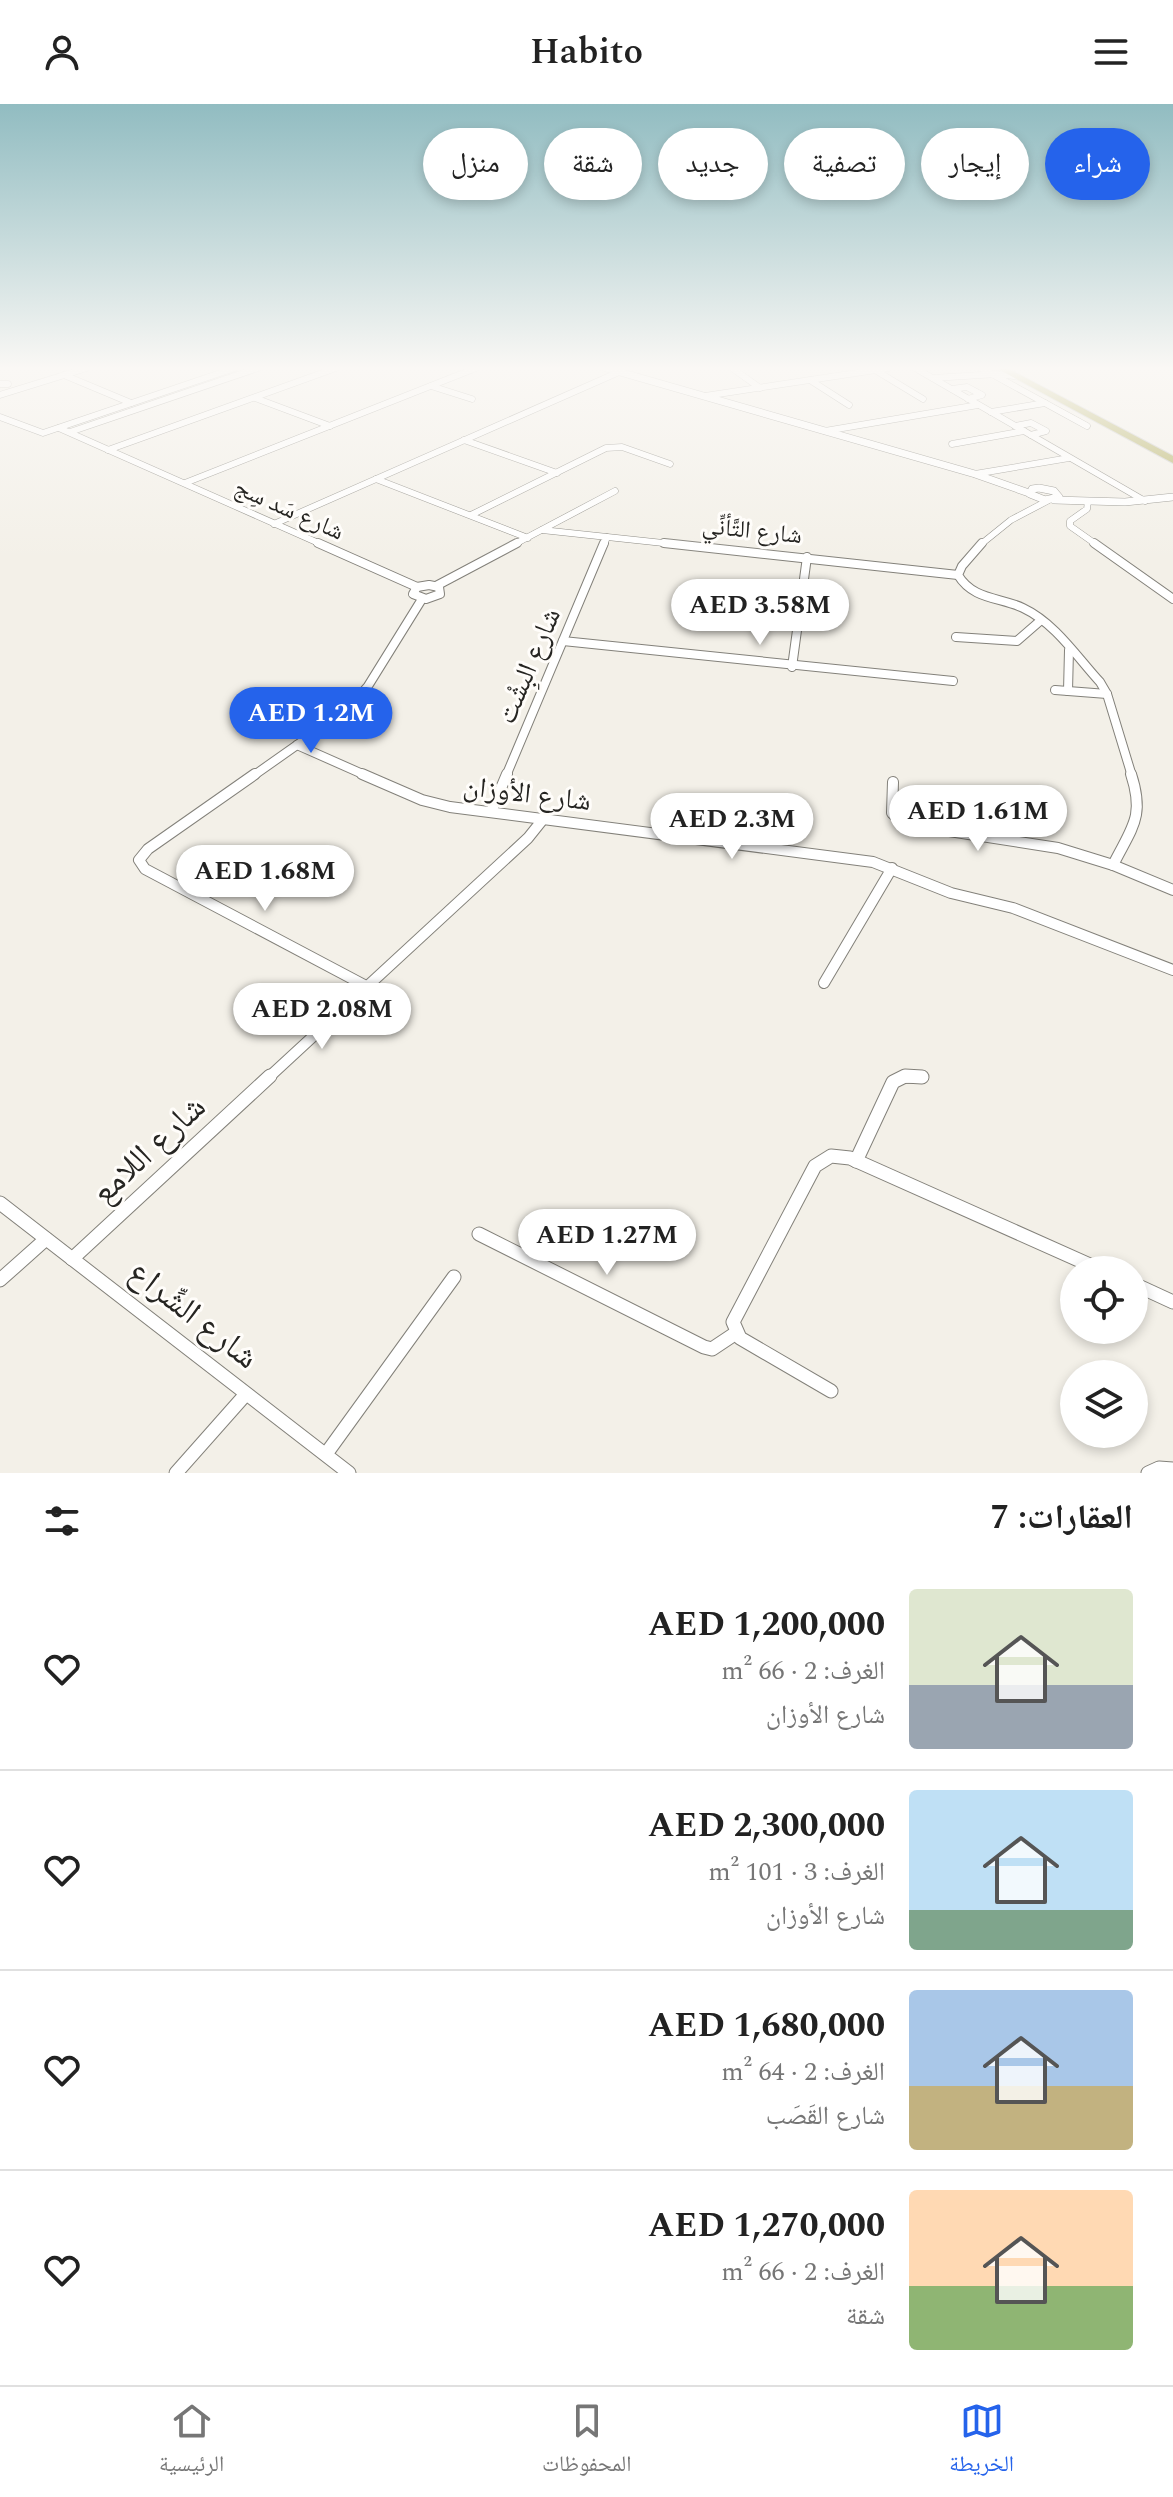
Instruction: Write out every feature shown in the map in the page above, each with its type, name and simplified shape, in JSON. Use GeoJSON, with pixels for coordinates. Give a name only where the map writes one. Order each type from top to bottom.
{"type":"FeatureCollection","features":[{"type":"Feature","properties":{"kind":"highway"},"geometry":{"type":"LineString","coordinates":[[1122,432],[1173,460]]}},
{"type":"Feature","properties":{"kind":"highway"},"geometry":{"type":"LineString","coordinates":[[1130,432],[1173,454]]}},
{"type":"Feature","properties":{"kind":"street","name":"شارع سَد سِج"},"geometry":{"type":"LineString","coordinates":[[70,432],[417,587]]}},
{"type":"Feature","properties":{"kind":"street"},"geometry":{"type":"LineString","coordinates":[[108,450],[159,432]]}},
{"type":"Feature","properties":{"kind":"street"},"geometry":{"type":"LineString","coordinates":[[185,483],[315,432]]}},
{"type":"Feature","properties":{"kind":"street"},"geometry":{"type":"LineString","coordinates":[[274,524],[482,432]]}},
{"type":"Feature","properties":{"kind":"street"},"geometry":{"type":"LineString","coordinates":[[828,432],[1053,498],[1145,501],[1173,497]]}},
{"type":"Feature","properties":{"kind":"street"},"geometry":{"type":"LineString","coordinates":[[952,444],[1019,432]]}},
{"type":"Feature","properties":{"kind":"street"},"geometry":{"type":"LineString","coordinates":[[1026,432],[1145,501]]}},
{"type":"Feature","properties":{"kind":"street"},"geometry":{"type":"LineString","coordinates":[[1031,435],[1043,432]]}},
{"type":"Feature","properties":{"kind":"street"},"geometry":{"type":"LineString","coordinates":[[464,440],[557,473]]}},
{"type":"Feature","properties":{"kind":"street"},"geometry":{"type":"LineString","coordinates":[[471,515],[612,447],[626,448],[670,464]]}},
{"type":"Feature","properties":{"kind":"street"},"geometry":{"type":"LineString","coordinates":[[975,474],[1069,458]]}},
{"type":"Feature","properties":{"kind":"street"},"geometry":{"type":"LineString","coordinates":[[376,479],[528,538]]}},
{"type":"Feature","properties":{"kind":"street"},"geometry":{"type":"LineString","coordinates":[[436,586],[441,589],[438,596],[422,599],[413,594],[417,587],[436,586],[615,491]]}},
{"type":"Feature","properties":{"kind":"street"},"geometry":{"type":"LineString","coordinates":[[1029,507],[1032,492]]}},
{"type":"Feature","properties":{"kind":"street"},"geometry":{"type":"LineString","coordinates":[[1053,498],[1029,507],[966,558],[958,575],[971,590],[1023,608],[1040,621],[1107,694],[1139,799],[1136,818],[1113,865]]}},
{"type":"Feature","properties":{"kind":"street"},"geometry":{"type":"LineString","coordinates":[[1086,500],[1087,509],[1070,521],[1070,526],[1173,599]]}},
{"type":"Feature","properties":{"kind":"street","name":"شارع التَّأنِّي"},"geometry":{"type":"LineString","coordinates":[[542,530],[958,575]]}},
{"type":"Feature","properties":{"kind":"street","name":"شارع البِشْت"},"geometry":{"type":"LineString","coordinates":[[491,812],[607,537]]}},
{"type":"Feature","properties":{"kind":"street"},"geometry":{"type":"LineString","coordinates":[[792,667],[807,557]]}},
{"type":"Feature","properties":{"kind":"street"},"geometry":{"type":"LineString","coordinates":[[366,986],[139,864],[140,856],[356,701],[422,599]]}},
{"type":"Feature","properties":{"kind":"street"},"geometry":{"type":"LineString","coordinates":[[956,637],[1017,641],[1040,621]]}},
{"type":"Feature","properties":{"kind":"street"},"geometry":{"type":"LineString","coordinates":[[563,641],[792,667],[953,681]]}},
{"type":"Feature","properties":{"kind":"street"},"geometry":{"type":"LineString","coordinates":[[1068,691],[1069,650]]}},
{"type":"Feature","properties":{"kind":"street"},"geometry":{"type":"LineString","coordinates":[[1055,690],[1107,694]]}},
{"type":"Feature","properties":{"kind":"street","name":"شارع الأوزان"},"geometry":{"type":"LineString","coordinates":[[297,745],[422,800],[491,812],[862,860],[892,868],[951,893],[1013,908],[1173,970]]}},
{"type":"Feature","properties":{"kind":"street"},"geometry":{"type":"LineString","coordinates":[[893,782],[892,813],[898,821],[1058,848],[1113,865],[1173,890]]}},
{"type":"Feature","properties":{"kind":"street","name":"شارع اللامع"},"geometry":{"type":"LineString","coordinates":[[72,1259],[528,838],[544,818]]}},
{"type":"Feature","properties":{"kind":"street"},"geometry":{"type":"LineString","coordinates":[[824,983],[892,868]]}},
{"type":"Feature","properties":{"kind":"street"},"geometry":{"type":"LineString","coordinates":[[856,1161],[891,1085],[905,1076],[922,1077]]}},
{"type":"Feature","properties":{"kind":"street"},"geometry":{"type":"LineString","coordinates":[[831,1391],[745,1342],[736,1333],[734,1317],[815,1166],[833,1155],[856,1161],[1070,1256]]}},
{"type":"Feature","properties":{"kind":"street","name":"شارع الشِّراع"},"geometry":{"type":"LineString","coordinates":[[0,1203],[349,1473]]}},
{"type":"Feature","properties":{"kind":"street"},"geometry":{"type":"LineString","coordinates":[[479,1234],[704,1347],[718,1347],[736,1333]]}},
{"type":"Feature","properties":{"kind":"street"},"geometry":{"type":"LineString","coordinates":[[0,1280],[46,1239]]}},
{"type":"Feature","properties":{"kind":"street"},"geometry":{"type":"LineString","coordinates":[[326,1454],[454,1277]]}},
{"type":"Feature","properties":{"kind":"street"},"geometry":{"type":"LineString","coordinates":[[1148,1290],[1173,1302]]}},
{"type":"Feature","properties":{"kind":"street"},"geometry":{"type":"LineString","coordinates":[[176,1473],[246,1394]]}},
{"type":"Feature","properties":{"kind":"street"},"geometry":{"type":"LineString","coordinates":[[1148,1473],[1159,1468],[1173,1469]]}}]}
